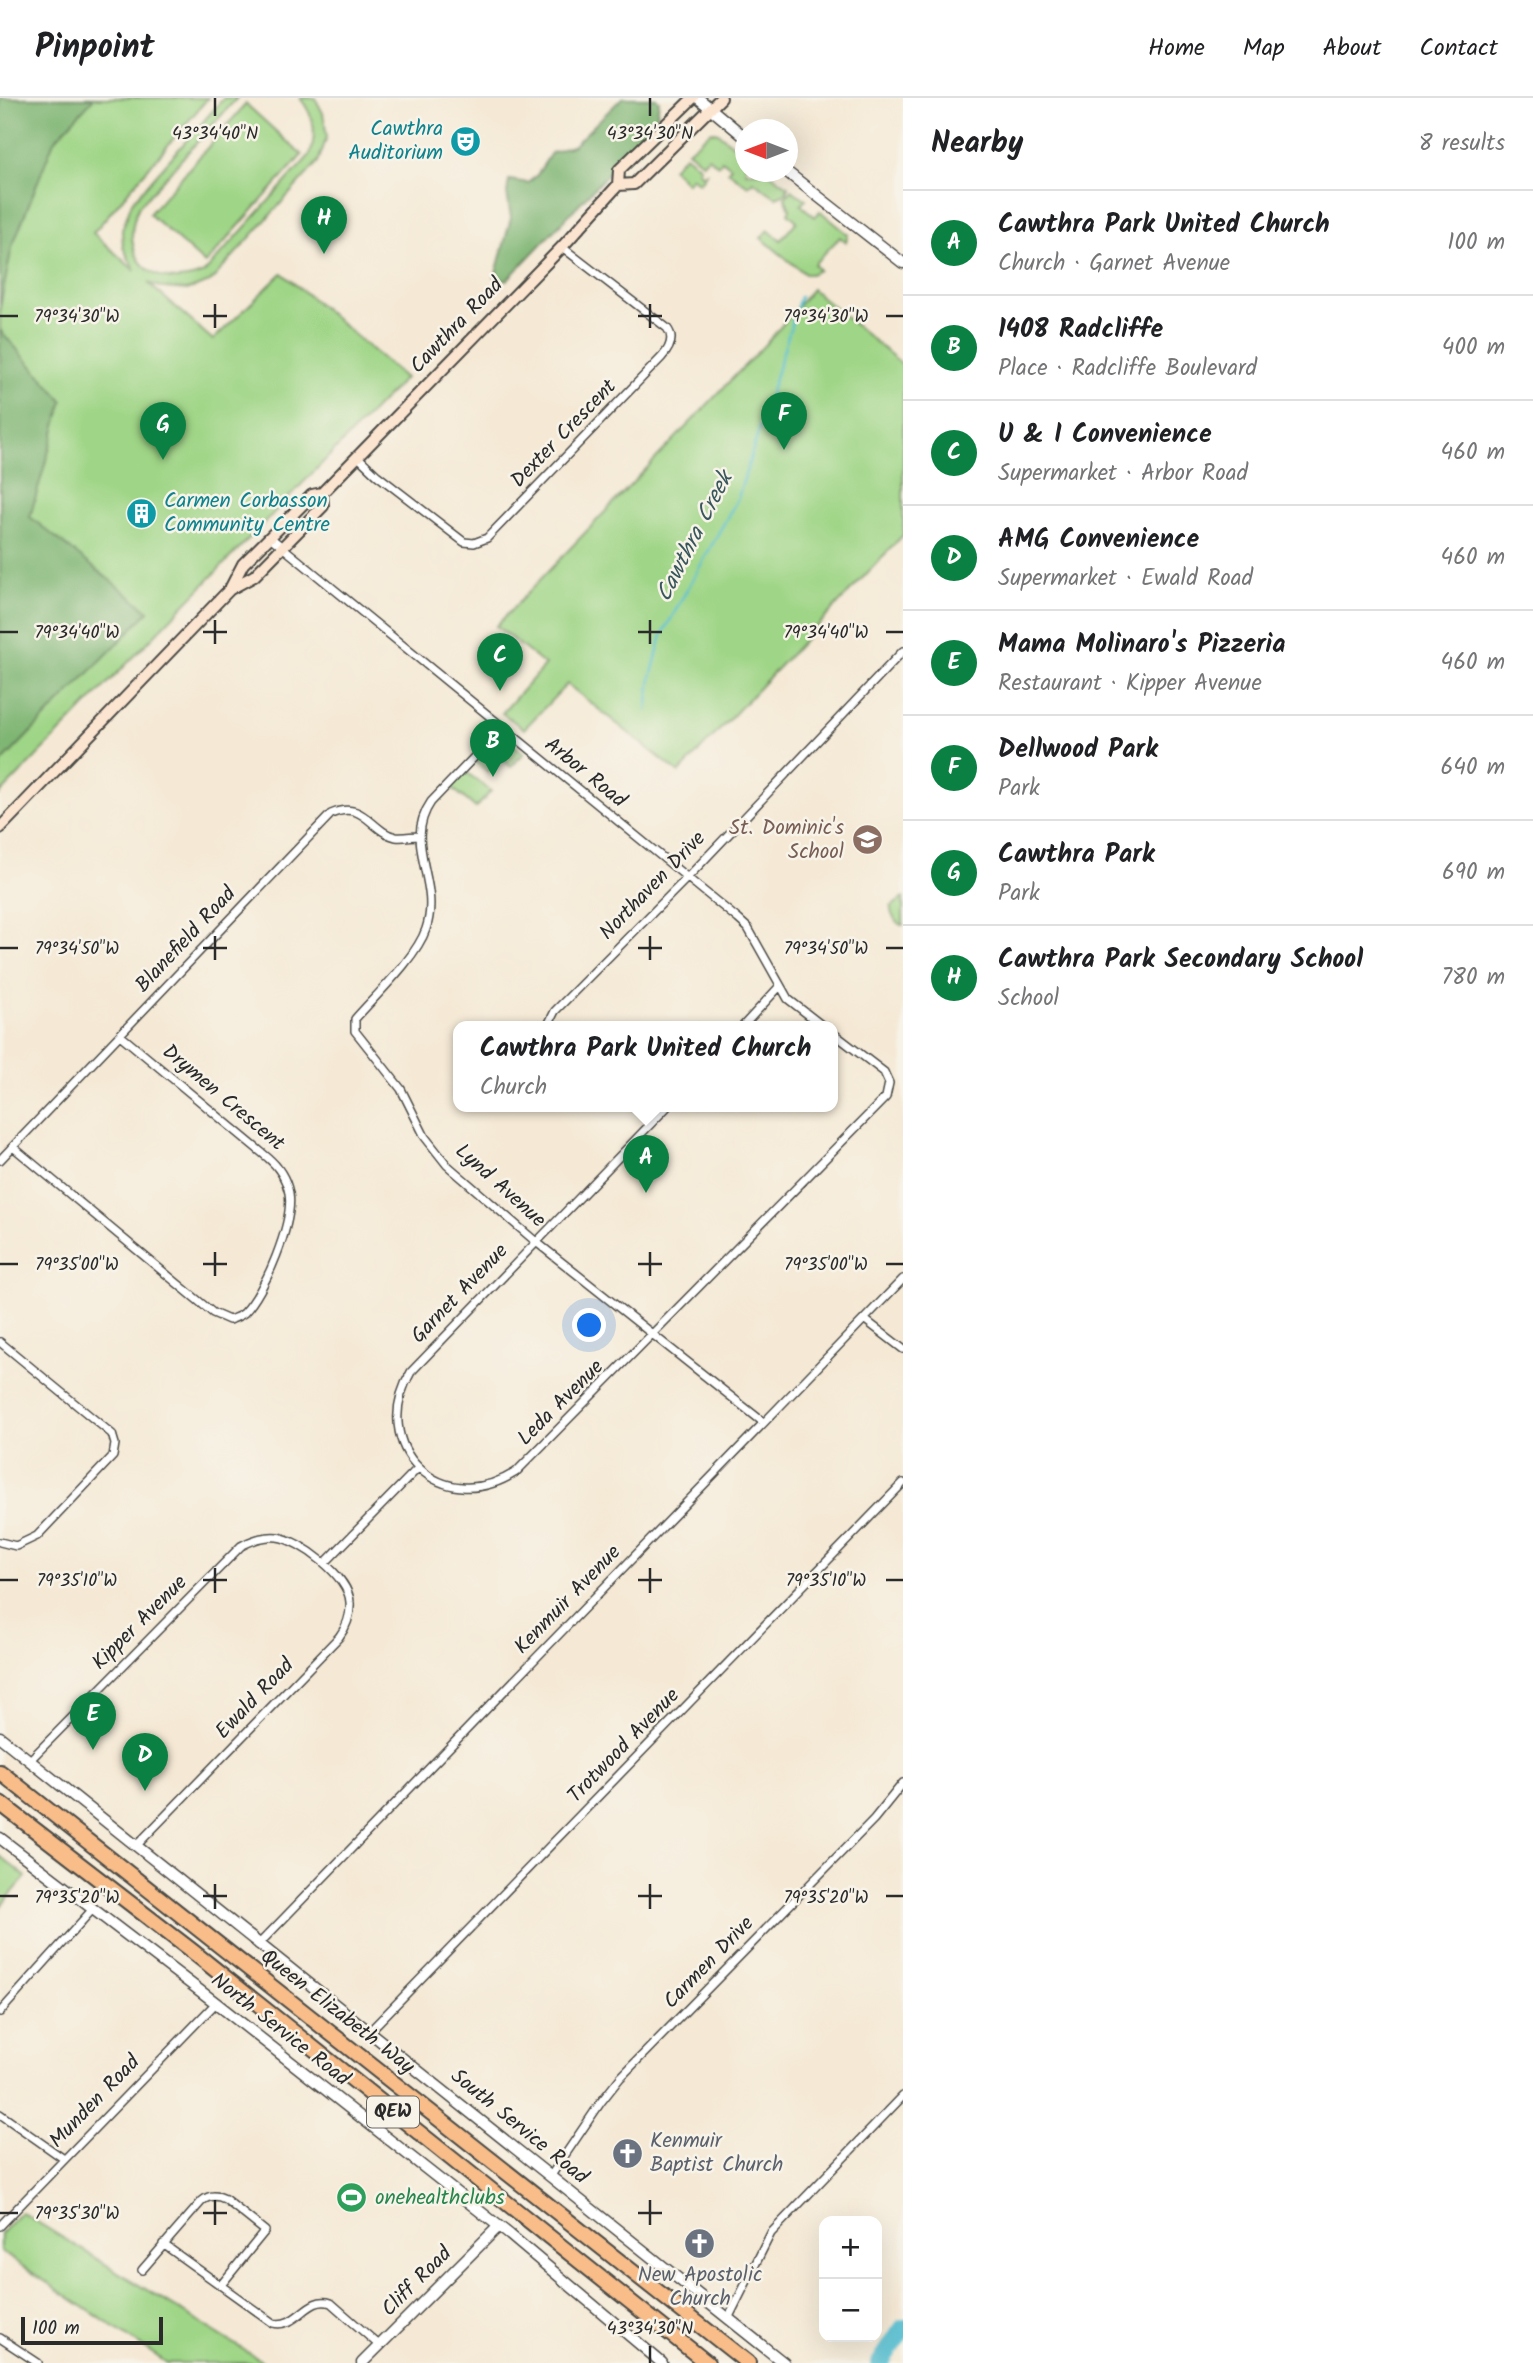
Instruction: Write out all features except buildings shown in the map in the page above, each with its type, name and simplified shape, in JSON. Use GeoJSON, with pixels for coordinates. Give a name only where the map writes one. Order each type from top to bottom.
{"type":"FeatureCollection","features":[{"type":"Feature","properties":{"kind":"highway","name":"Queen Elizabeth Way"},"geometry":{"type":"LineString","coordinates":[[0,1772],[748,2363]]}},
{"type":"Feature","properties":{"kind":"highway","name":"Queen Elizabeth Way"},"geometry":{"type":"LineString","coordinates":[[0,1803],[192,1951],[707,2363]]}},
{"type":"Feature","properties":{"kind":"main road","name":"Cawthra Road"},"geometry":{"type":"LineString","coordinates":[[0,828],[230,589],[243,564],[312,495],[322,492],[562,247],[618,186],[620,170],[695,98]]}},
{"type":"Feature","properties":{"kind":"main road","name":"Cawthra Road"},"geometry":{"type":"LineString","coordinates":[[618,186],[634,184],[721,98]]}},
{"type":"Feature","properties":{"kind":"main road","name":"Cawthra Road"},"geometry":{"type":"LineString","coordinates":[[230,589],[254,576],[323,506],[322,492]]}},
{"type":"Feature","properties":{"kind":"street"},"geometry":{"type":"LineString","coordinates":[[695,98],[735,129]]}},
{"type":"Feature","properties":{"kind":"street"},"geometry":{"type":"LineString","coordinates":[[798,181],[903,263]]}},
{"type":"Feature","properties":{"kind":"street","name":"Dexter Crescent"},"geometry":{"type":"LineString","coordinates":[[357,456],[377,475],[464,542],[474,543],[488,538],[662,357],[671,343],[667,328],[562,247]]}},
{"type":"Feature","properties":{"kind":"street","name":"Arbor Road"},"geometry":{"type":"LineString","coordinates":[[270,537],[748,928],[788,999],[816,1021]]}},
{"type":"Feature","properties":{"kind":"street","name":"Northaven Drive"},"geometry":{"type":"LineString","coordinates":[[550,1021],[555,1011],[901,656]]}},
{"type":"Feature","properties":{"kind":"street"},"geometry":{"type":"LineString","coordinates":[[418,836],[431,802],[502,728]]}},
{"type":"Feature","properties":{"kind":"street","name":"Blanefield Road"},"geometry":{"type":"LineString","coordinates":[[0,1160],[331,814],[340,810],[352,810],[396,837],[418,836]]}},
{"type":"Feature","properties":{"kind":"street","name":"Lynd Avenue"},"geometry":{"type":"LineString","coordinates":[[418,836],[430,887],[426,929],[405,962],[355,1019],[354,1027],[362,1042],[401,1088],[425,1137],[447,1165],[535,1241],[764,1422]]}},
{"type":"Feature","properties":{"kind":"street"},"geometry":{"type":"LineString","coordinates":[[747,1021],[779,986]]}},
{"type":"Feature","properties":{"kind":"street","name":"Drymen Crescent"},"geometry":{"type":"LineString","coordinates":[[13,1147],[213,1313],[229,1320],[243,1314],[270,1271],[284,1236],[290,1201],[284,1177],[272,1161],[120,1035]]}},
{"type":"Feature","properties":{"kind":"street","name":"Leda Avenue"},"geometry":{"type":"LineString","coordinates":[[417,1469],[444,1484],[478,1487],[504,1480],[527,1462],[886,1097],[889,1083],[884,1072],[838,1037]]}},
{"type":"Feature","properties":{"kind":"street","name":"Garnet Avenue"},"geometry":{"type":"LineString","coordinates":[[417,1469],[399,1428],[399,1406],[404,1383],[420,1360],[662,1112]]}},
{"type":"Feature","properties":{"kind":"street","name":"Kenmuir Avenue"},"geometry":{"type":"LineString","coordinates":[[258,1945],[903,1279]]}},
{"type":"Feature","properties":{"kind":"street"},"geometry":{"type":"LineString","coordinates":[[864,1319],[903,1349]]}},
{"type":"Feature","properties":{"kind":"street"},"geometry":{"type":"LineString","coordinates":[[0,1342],[112,1434],[115,1444],[113,1456],[37,1536],[16,1546],[0,1542]]}},
{"type":"Feature","properties":{"kind":"street"},"geometry":{"type":"LineString","coordinates":[[325,1563],[417,1469]]}},
{"type":"Feature","properties":{"kind":"street","name":"Trotwood Avenue"},"geometry":{"type":"LineString","coordinates":[[369,2032],[903,1483]]}},
{"type":"Feature","properties":{"kind":"street","name":"Kipper Avenue"},"geometry":{"type":"LineString","coordinates":[[29,1760],[241,1546],[264,1537],[287,1539],[325,1563]]}},
{"type":"Feature","properties":{"kind":"street","name":"Ewald Road"},"geometry":{"type":"LineString","coordinates":[[136,1846],[345,1629],[349,1616],[349,1593],[325,1563]]}},
{"type":"Feature","properties":{"kind":"street","name":"South Service Road"},"geometry":{"type":"LineString","coordinates":[[0,1737],[784,2363]]}},
{"type":"Feature","properties":{"kind":"street","name":"Carmen Drive"},"geometry":{"type":"LineString","coordinates":[[550,2177],[620,2078],[874,1819],[903,1783]]}},
{"type":"Feature","properties":{"kind":"street","name":"North Service Road"},"geometry":{"type":"LineString","coordinates":[[0,1838],[216,2003],[498,2227],[662,2363]]}},
{"type":"Feature","properties":{"kind":"street"},"geometry":{"type":"LineString","coordinates":[[0,2012],[92,1910]]}},
{"type":"Feature","properties":{"kind":"street","name":"Munden Road"},"geometry":{"type":"LineString","coordinates":[[0,2225],[216,2003]]}},
{"type":"Feature","properties":{"kind":"street"},"geometry":{"type":"LineString","coordinates":[[728,2319],[771,2233],[903,2095]]}},
{"type":"Feature","properties":{"kind":"street"},"geometry":{"type":"LineString","coordinates":[[0,2114],[64,2159]]}},
{"type":"Feature","properties":{"kind":"street"},"geometry":{"type":"LineString","coordinates":[[142,2270],[202,2201],[212,2196],[225,2199],[265,2231],[220,2285]]}},
{"type":"Feature","properties":{"kind":"street","name":"Cliff Road"},"geometry":{"type":"LineString","coordinates":[[362,2363],[498,2227]]}},
{"type":"Feature","properties":{"kind":"street"},"geometry":{"type":"LineString","coordinates":[[163,2244],[271,2321],[278,2324],[289,2323],[317,2302],[329,2302],[380,2346]]}},
{"type":"Feature","properties":{"kind":"street"},"geometry":{"type":"LineString","coordinates":[[0,2338],[37,2363]]}},
{"type":"Feature","properties":{"kind":"green space"},"geometry":{"type":"Polygon","coordinates":[[[0,98],[208,98],[93,233],[135,271],[123,247],[122,230],[132,202],[224,98],[237,98],[139,206],[133,224],[132,241],[136,255],[144,266],[155,274],[186,278],[204,273],[310,155],[314,139],[313,125],[300,98],[315,98],[323,113],[327,137],[318,162],[210,282],[187,290],[163,288],[148,283],[213,340],[282,273],[405,378],[0,794],[0,98]]]}},
{"type":"Feature","properties":{"kind":"green space"},"geometry":{"type":"Polygon","coordinates":[[[0,98],[94,98],[54,141],[12,247],[0,307],[0,98]]]}},
{"type":"Feature","properties":{"kind":"green space"},"geometry":{"type":"Polygon","coordinates":[[[622,98],[656,98],[659,101],[656,123],[507,280],[495,277],[511,218],[507,193],[509,180],[528,183],[537,175],[551,153],[574,145],[622,98]]]}},
{"type":"Feature","properties":{"kind":"green space"},"geometry":{"type":"Polygon","coordinates":[[[246,104],[302,155],[205,264],[149,214],[246,104]]]}},
{"type":"Feature","properties":{"kind":"green space"},"geometry":{"type":"Polygon","coordinates":[[[711,131],[718,133],[735,146],[735,176],[728,171],[731,167],[722,160],[718,165],[708,157],[703,163],[688,151],[711,131]]]}},
{"type":"Feature","properties":{"kind":"green space"},"geometry":{"type":"Polygon","coordinates":[[[685,155],[700,167],[698,171],[703,175],[707,172],[699,183],[692,177],[687,183],[672,168],[685,155]]]}},
{"type":"Feature","properties":{"kind":"green space"},"geometry":{"type":"Polygon","coordinates":[[[754,182],[782,182],[788,186],[786,193],[776,197],[754,182]]]}},
{"type":"Feature","properties":{"kind":"green space"},"geometry":{"type":"Polygon","coordinates":[[[791,190],[806,199],[801,205],[815,217],[820,211],[848,234],[846,242],[840,237],[814,264],[819,270],[811,274],[805,274],[761,238],[768,230],[781,240],[797,221],[788,213],[790,209],[785,198],[791,190]]]}},
{"type":"Feature","properties":{"kind":"green space"},"geometry":{"type":"Polygon","coordinates":[[[812,289],[903,365],[903,535],[679,773],[567,684],[524,729],[502,713],[545,665],[496,626],[773,336],[812,289]]]}},
{"type":"Feature","properties":{"kind":"green space"},"geometry":{"type":"Polygon","coordinates":[[[0,330],[63,401],[30,517],[149,611],[0,764],[0,330]]]}},
{"type":"Feature","properties":{"kind":"green space"},"geometry":{"type":"Polygon","coordinates":[[[496,742],[511,743],[524,753],[511,767],[500,758],[488,772],[476,762],[496,742]]]}},
{"type":"Feature","properties":{"kind":"green space"},"geometry":{"type":"Polygon","coordinates":[[[466,772],[491,791],[476,808],[451,787],[466,772]]]}},
{"type":"Feature","properties":{"kind":"green space"},"geometry":{"type":"Polygon","coordinates":[[[903,898],[901,925],[893,917],[891,907],[903,898]]]}},
{"type":"Feature","properties":{"kind":"green space"},"geometry":{"type":"Polygon","coordinates":[[[0,1856],[26,1877],[0,1907],[0,1856]]]}},
{"type":"Feature","properties":{"kind":"green space"},"geometry":{"type":"Polygon","coordinates":[[[21,2212],[265,2363],[167,2363],[0,2251],[0,2234],[21,2212]]]}},
{"type":"Feature","properties":{"kind":"waterway","name":"Cawthra Creek"},"geometry":{"type":"LineString","coordinates":[[647,711],[651,677],[662,635],[738,498],[800,297]]}},
{"type":"Feature","properties":{"kind":"waterway"},"geometry":{"type":"LineString","coordinates":[[880,2363],[903,2328]]}},
{"type":"Feature","properties":{"kind":"place","name":"Cawthra Auditorium"},"geometry":{"type":"Point","coordinates":[466,141]}},
{"type":"Feature","properties":{"kind":"place","name":"Cawthra Park Secondary School"},"geometry":{"type":"Point","coordinates":[324,254]}},
{"type":"Feature","properties":{"kind":"place","name":"Dellwood Park"},"geometry":{"type":"Point","coordinates":[784,450]}},
{"type":"Feature","properties":{"kind":"place","name":"Cawthra Park"},"geometry":{"type":"Point","coordinates":[163,460]}},
{"type":"Feature","properties":{"kind":"place","name":"Carmen Corbasson Community Centre"},"geometry":{"type":"Point","coordinates":[141,513]}},
{"type":"Feature","properties":{"kind":"place","name":"U & I Convenience"},"geometry":{"type":"Point","coordinates":[500,691]}},
{"type":"Feature","properties":{"kind":"place","name":"1408 Radcliffe"},"geometry":{"type":"Point","coordinates":[493,777]}},
{"type":"Feature","properties":{"kind":"place","name":"St. Dominic's School"},"geometry":{"type":"Point","coordinates":[867,840]}},
{"type":"Feature","properties":{"kind":"place","name":"Cawthra Park United Church"},"geometry":{"type":"Point","coordinates":[646,1193]}},
{"type":"Feature","properties":{"kind":"place","name":"Mama Molinaro's Pizzeria"},"geometry":{"type":"Point","coordinates":[93,1750]}},
{"type":"Feature","properties":{"kind":"place","name":"AMG Convenience"},"geometry":{"type":"Point","coordinates":[145,1791]}},
{"type":"Feature","properties":{"kind":"place","name":"Kenmuir Baptist Church"},"geometry":{"type":"Point","coordinates":[627,2153]}},
{"type":"Feature","properties":{"kind":"place","name":"onehealthclubs"},"geometry":{"type":"Point","coordinates":[352,2198]}},
{"type":"Feature","properties":{"kind":"place","name":"New Apostolic Church"},"geometry":{"type":"Point","coordinates":[700,2243]}}]}
